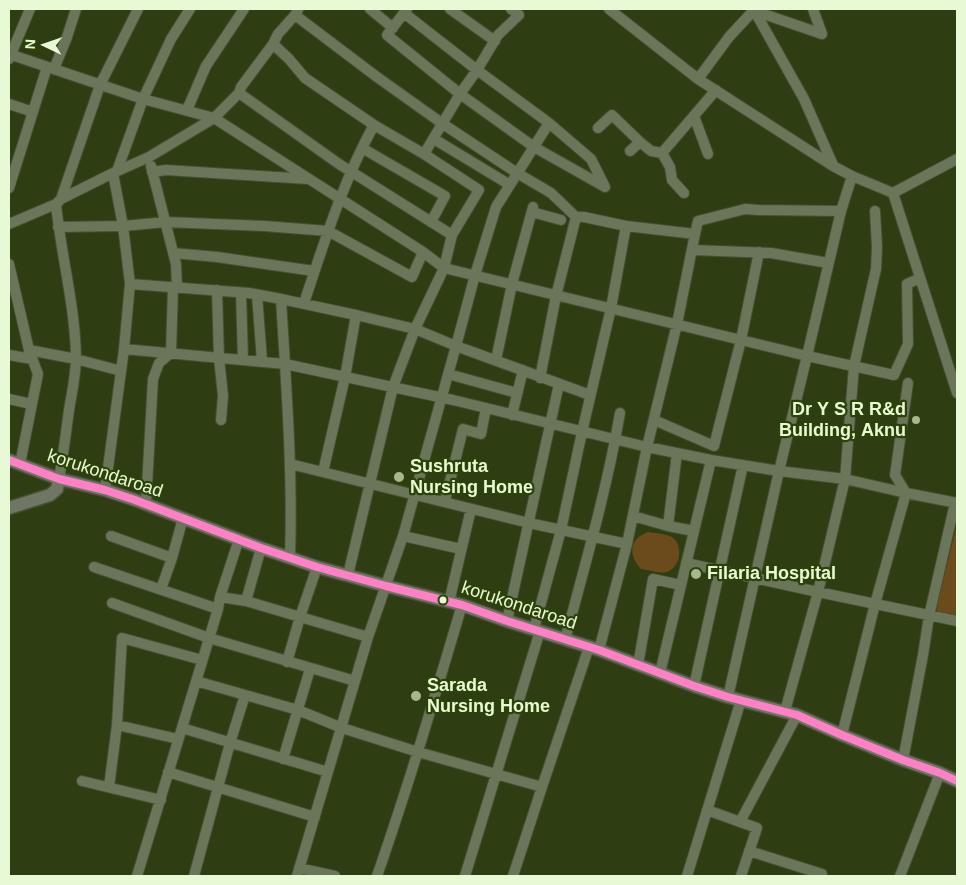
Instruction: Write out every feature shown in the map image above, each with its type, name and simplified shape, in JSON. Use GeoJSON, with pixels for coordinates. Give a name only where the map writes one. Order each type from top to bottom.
{"type":"FeatureCollection","features":[{"type":"Feature","properties":{"kind":"main road","name":"korukondaroad"},"geometry":{"type":"LineString","coordinates":[[14,462],[59,479],[105,490],[146,504],[262,548],[317,566],[456,604],[594,649],[694,686],[735,699],[791,713],[957,781]]}},
{"type":"Feature","properties":{"kind":"main road"},"geometry":{"type":"LineString","coordinates":[[9,508],[50,495],[57,489],[59,479]]}},
{"type":"Feature","properties":{"kind":"street"},"geometry":{"type":"LineString","coordinates":[[30,9],[9,56],[143,99],[214,118],[423,252],[444,268],[894,375],[908,344],[907,284],[920,278]]}},
{"type":"Feature","properties":{"kind":"street"},"geometry":{"type":"LineString","coordinates":[[9,188],[13,156],[50,68],[67,37],[76,9]]}},
{"type":"Feature","properties":{"kind":"street"},"geometry":{"type":"LineString","coordinates":[[59,479],[76,359],[74,325],[58,227],[58,202],[100,85],[138,9]]}},
{"type":"Feature","properties":{"kind":"street"},"geometry":{"type":"LineString","coordinates":[[105,490],[122,370],[130,284],[115,172],[143,99],[172,38],[190,9]]}},
{"type":"Feature","properties":{"kind":"street"},"geometry":{"type":"LineString","coordinates":[[187,110],[206,66],[244,9]]}},
{"type":"Feature","properties":{"kind":"street"},"geometry":{"type":"LineString","coordinates":[[370,9],[393,28]]}},
{"type":"Feature","properties":{"kind":"street"},"geometry":{"type":"LineString","coordinates":[[450,9],[495,41]]}},
{"type":"Feature","properties":{"kind":"street"},"geometry":{"type":"LineString","coordinates":[[609,9],[698,79],[833,166],[893,193],[920,278],[954,374],[957,393]]}},
{"type":"Feature","properties":{"kind":"street"},"geometry":{"type":"LineString","coordinates":[[752,10],[822,34],[813,9]]}},
{"type":"Feature","properties":{"kind":"street"},"geometry":{"type":"LineString","coordinates":[[698,79],[752,10]]}},
{"type":"Feature","properties":{"kind":"street"},"geometry":{"type":"LineString","coordinates":[[752,10],[804,99],[833,166]]}},
{"type":"Feature","properties":{"kind":"street"},"geometry":{"type":"LineString","coordinates":[[405,11],[477,70],[549,123],[591,159],[605,187],[534,147],[460,94],[387,35],[405,11]]}},
{"type":"Feature","properties":{"kind":"street"},"geometry":{"type":"LineString","coordinates":[[424,154],[498,35],[519,11]]}},
{"type":"Feature","properties":{"kind":"street"},"geometry":{"type":"LineString","coordinates":[[9,224],[58,202],[149,156],[214,118],[239,93],[241,87],[273,44],[278,34],[297,12],[377,77],[443,124],[551,193],[576,217],[626,226],[695,234]]}},
{"type":"Feature","properties":{"kind":"street"},"geometry":{"type":"LineString","coordinates":[[273,44],[305,78],[374,125],[424,154],[479,190],[452,235],[444,268],[415,329],[393,387],[348,575]]}},
{"type":"Feature","properties":{"kind":"street"},"geometry":{"type":"LineString","coordinates":[[662,153],[716,90]]}},
{"type":"Feature","properties":{"kind":"street"},"geometry":{"type":"LineString","coordinates":[[239,93],[351,172],[452,235]]}},
{"type":"Feature","properties":{"kind":"street"},"geometry":{"type":"LineString","coordinates":[[9,104],[33,112]]}},
{"type":"Feature","properties":{"kind":"street"},"geometry":{"type":"LineString","coordinates":[[598,128],[612,116],[640,142],[651,150],[662,153],[670,167],[672,180],[684,193]]}},
{"type":"Feature","properties":{"kind":"street"},"geometry":{"type":"LineString","coordinates":[[694,116],[708,154]]}},
{"type":"Feature","properties":{"kind":"street"},"geometry":{"type":"LineString","coordinates":[[336,876],[298,872],[368,637],[403,536],[475,275],[496,207],[549,123]]}},
{"type":"Feature","properties":{"kind":"street"},"geometry":{"type":"LineString","coordinates":[[304,304],[339,198],[374,125]]}},
{"type":"Feature","properties":{"kind":"street"},"geometry":{"type":"LineString","coordinates":[[434,139],[510,185]]}},
{"type":"Feature","properties":{"kind":"street"},"geometry":{"type":"LineString","coordinates":[[630,151],[640,142]]}},
{"type":"Feature","properties":{"kind":"street"},"geometry":{"type":"LineString","coordinates":[[362,148],[445,196],[432,222]]}},
{"type":"Feature","properties":{"kind":"street"},"geometry":{"type":"LineString","coordinates":[[146,504],[153,379],[159,363],[171,353],[176,264],[149,156]]}},
{"type":"Feature","properties":{"kind":"street"},"geometry":{"type":"LineString","coordinates":[[893,193],[957,159]]}},
{"type":"Feature","properties":{"kind":"street"},"geometry":{"type":"LineString","coordinates":[[152,172],[166,170],[309,179]]}},
{"type":"Feature","properties":{"kind":"street"},"geometry":{"type":"LineString","coordinates":[[687,876],[707,810],[735,699],[754,578],[808,356],[828,263],[852,176]]}},
{"type":"Feature","properties":{"kind":"street"},"geometry":{"type":"LineString","coordinates":[[496,360],[512,284],[533,209],[562,220]]}},
{"type":"Feature","properties":{"kind":"street"},"geometry":{"type":"LineString","coordinates":[[514,876],[542,787],[594,649],[627,544],[647,447],[677,324],[698,221],[746,209],[841,212]]}},
{"type":"Feature","properties":{"kind":"street"},"geometry":{"type":"LineString","coordinates":[[740,822],[791,713],[845,479],[854,366],[876,269],[878,246],[876,211]]}},
{"type":"Feature","properties":{"kind":"street"},"geometry":{"type":"LineString","coordinates":[[540,378],[556,296],[576,217]]}},
{"type":"Feature","properties":{"kind":"street"},"geometry":{"type":"LineString","coordinates":[[58,227],[123,226],[166,222],[328,231],[412,277],[423,252]]}},
{"type":"Feature","properties":{"kind":"street"},"geometry":{"type":"LineString","coordinates":[[465,876],[537,630],[610,308],[626,226]]}},
{"type":"Feature","properties":{"kind":"street"},"geometry":{"type":"LineString","coordinates":[[692,250],[770,253],[828,263]]}},
{"type":"Feature","properties":{"kind":"street"},"geometry":{"type":"LineString","coordinates":[[654,420],[714,446],[741,340],[759,252]]}},
{"type":"Feature","properties":{"kind":"street"},"geometry":{"type":"LineString","coordinates":[[173,253],[217,257],[314,271]]}},
{"type":"Feature","properties":{"kind":"street"},"geometry":{"type":"LineString","coordinates":[[9,264],[31,355],[38,374],[14,462]]}},
{"type":"Feature","properties":{"kind":"street"},"geometry":{"type":"LineString","coordinates":[[130,284],[217,290],[281,298],[415,329],[540,378],[590,395]]}},
{"type":"Feature","properties":{"kind":"street"},"geometry":{"type":"LineString","coordinates":[[217,290],[223,396],[221,420]]}},
{"type":"Feature","properties":{"kind":"street"},"geometry":{"type":"LineString","coordinates":[[242,293],[243,360]]}},
{"type":"Feature","properties":{"kind":"street"},"geometry":{"type":"LineString","coordinates":[[257,295],[262,362]]}},
{"type":"Feature","properties":{"kind":"street"},"geometry":{"type":"LineString","coordinates":[[281,298],[292,512],[290,557]]}},
{"type":"Feature","properties":{"kind":"street"},"geometry":{"type":"LineString","coordinates":[[9,310],[21,311]]}},
{"type":"Feature","properties":{"kind":"street"},"geometry":{"type":"LineString","coordinates":[[323,472],[345,377],[356,315]]}},
{"type":"Feature","properties":{"kind":"street"},"geometry":{"type":"LineString","coordinates":[[124,349],[284,364],[486,408],[647,447],[779,471],[845,479],[956,503],[929,616],[903,760]]}},
{"type":"Feature","properties":{"kind":"street"},"geometry":{"type":"LineString","coordinates":[[9,355],[76,359],[122,370]]}},
{"type":"Feature","properties":{"kind":"street"},"geometry":{"type":"LineString","coordinates":[[512,415],[522,370]]}},
{"type":"Feature","properties":{"kind":"street"},"geometry":{"type":"LineString","coordinates":[[448,374],[517,392]]}},
{"type":"Feature","properties":{"kind":"street"},"geometry":{"type":"LineString","coordinates":[[842,735],[875,604],[906,493],[895,475],[908,383]]}},
{"type":"Feature","properties":{"kind":"street"},"geometry":{"type":"LineString","coordinates":[[507,621],[558,384]]}},
{"type":"Feature","properties":{"kind":"street"},"geometry":{"type":"LineString","coordinates":[[9,399],[31,404]]}},
{"type":"Feature","properties":{"kind":"street"},"geometry":{"type":"LineString","coordinates":[[445,501],[463,430],[481,434],[486,408]]}},
{"type":"Feature","properties":{"kind":"street"},"geometry":{"type":"LineString","coordinates":[[565,640],[593,536],[620,412]]}},
{"type":"Feature","properties":{"kind":"street"},"geometry":{"type":"LineString","coordinates":[[668,526],[677,453]]}},
{"type":"Feature","properties":{"kind":"street"},"geometry":{"type":"LineString","coordinates":[[660,673],[711,460]]}},
{"type":"Feature","properties":{"kind":"street"},"geometry":{"type":"LineString","coordinates":[[290,464],[528,523],[627,544]]}},
{"type":"Feature","properties":{"kind":"street"},"geometry":{"type":"LineString","coordinates":[[694,686],[743,465]]}},
{"type":"Feature","properties":{"kind":"street"},"geometry":{"type":"LineString","coordinates":[[377,876],[418,752],[456,604],[461,549],[471,508]]}},
{"type":"Feature","properties":{"kind":"street"},"geometry":{"type":"LineString","coordinates":[[633,516],[694,531]]}},
{"type":"Feature","properties":{"kind":"street"},"geometry":{"type":"LineString","coordinates":[[161,589],[183,518]]}},
{"type":"Feature","properties":{"kind":"street"},"geometry":{"type":"LineString","coordinates":[[111,536],[172,558]]}},
{"type":"Feature","properties":{"kind":"street"},"geometry":{"type":"LineString","coordinates":[[403,536],[461,549]]}},
{"type":"Feature","properties":{"kind":"street"},"geometry":{"type":"LineString","coordinates":[[137,876],[239,539]]}},
{"type":"Feature","properties":{"kind":"street"},"geometry":{"type":"LineString","coordinates":[[246,601],[262,548]]}},
{"type":"Feature","properties":{"kind":"street"},"geometry":{"type":"LineString","coordinates":[[686,563],[957,621]]}},
{"type":"Feature","properties":{"kind":"street"},"geometry":{"type":"LineString","coordinates":[[287,662],[317,566]]}},
{"type":"Feature","properties":{"kind":"street"},"geometry":{"type":"LineString","coordinates":[[94,567],[218,609]]}},
{"type":"Feature","properties":{"kind":"street"},"geometry":{"type":"LineString","coordinates":[[638,665],[653,579],[681,586]]}},
{"type":"Feature","properties":{"kind":"street"},"geometry":{"type":"LineString","coordinates":[[220,597],[246,601],[368,637]]}},
{"type":"Feature","properties":{"kind":"street"},"geometry":{"type":"LineString","coordinates":[[112,603],[209,638],[355,681]]}},
{"type":"Feature","properties":{"kind":"street"},"geometry":{"type":"LineString","coordinates":[[109,787],[117,725],[122,638],[202,660]]}},
{"type":"Feature","properties":{"kind":"street"},"geometry":{"type":"LineString","coordinates":[[283,759],[310,668]]}},
{"type":"Feature","properties":{"kind":"street"},"geometry":{"type":"LineString","coordinates":[[196,681],[298,710],[342,728],[418,752],[542,787]]}},
{"type":"Feature","properties":{"kind":"street"},"geometry":{"type":"LineString","coordinates":[[194,876],[245,695]]}},
{"type":"Feature","properties":{"kind":"street"},"geometry":{"type":"LineString","coordinates":[[117,725],[178,739]]}},
{"type":"Feature","properties":{"kind":"street"},"geometry":{"type":"LineString","coordinates":[[182,728],[328,772]]}},
{"type":"Feature","properties":{"kind":"street"},"geometry":{"type":"LineString","coordinates":[[168,772],[315,817]]}},
{"type":"Feature","properties":{"kind":"street"},"geometry":{"type":"LineString","coordinates":[[900,876],[940,773]]}},
{"type":"Feature","properties":{"kind":"street"},"geometry":{"type":"LineString","coordinates":[[82,781],[161,800]]}},
{"type":"Feature","properties":{"kind":"street"},"geometry":{"type":"LineString","coordinates":[[707,810],[757,828],[741,876]]}},
{"type":"Feature","properties":{"kind":"street"},"geometry":{"type":"LineString","coordinates":[[749,851],[822,874],[821,876]]}},
{"type":"Feature","properties":{"kind":"shaded area"},"geometry":{"type":"Polygon","coordinates":[[[957,524],[957,616],[938,612],[937,604],[957,524]]]}},
{"type":"Feature","properties":{"kind":"shaded area"},"geometry":{"type":"Polygon","coordinates":[[[648,532],[664,534],[676,541],[679,550],[678,560],[669,571],[659,572],[641,569],[637,564],[632,548],[637,539],[648,532]]]}},
{"type":"Feature","properties":{"kind":"transit line"},"geometry":{"type":"LineString","coordinates":[[9,460],[59,479],[105,490],[135,500],[261,548],[317,567],[462,605],[599,650],[694,686],[797,715],[957,781]]}},
{"type":"Feature","properties":{"kind":"place","name":"Dr Y S R R&d Building, Aknu"},"geometry":{"type":"Point","coordinates":[916,420]}},
{"type":"Feature","properties":{"kind":"place","name":"Sushruta Nursing Home"},"geometry":{"type":"Point","coordinates":[399,477]}},
{"type":"Feature","properties":{"kind":"place","name":"Filaria Hospital"},"geometry":{"type":"Point","coordinates":[696,574]}},
{"type":"Feature","properties":{"kind":"place","name":"Sarada Nursing Home"},"geometry":{"type":"Point","coordinates":[416,696]}}]}
